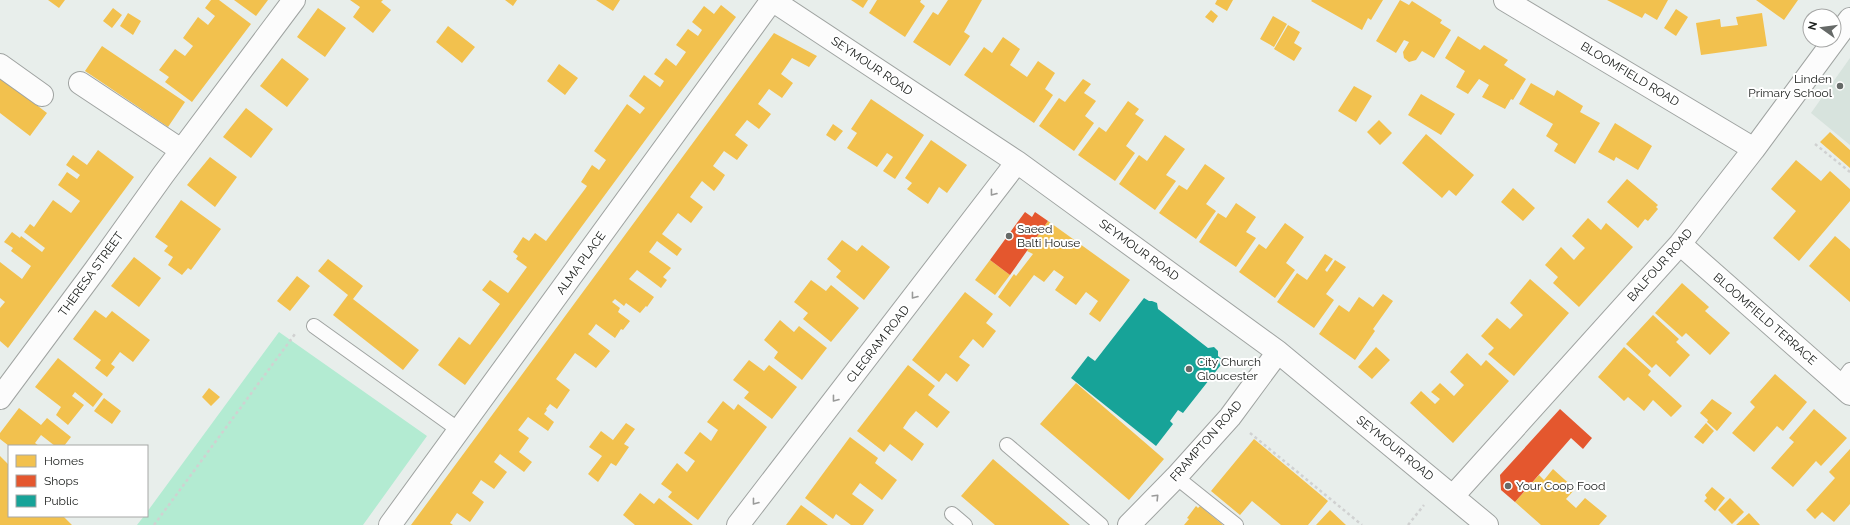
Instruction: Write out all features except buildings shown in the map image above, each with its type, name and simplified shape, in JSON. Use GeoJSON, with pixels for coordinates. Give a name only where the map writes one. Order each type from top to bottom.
{"type":"FeatureCollection","features":[{"type":"Feature","properties":{"kind":"street","name":"THERESA STREET"},"geometry":{"type":"LineString","coordinates":[[1,395],[96,270],[181,150],[294,0]]}},
{"type":"Feature","properties":{"kind":"street","name":"SEYMOUR ROAD"},"geometry":{"type":"LineString","coordinates":[[772,0],[1017,162],[1278,352],[1487,525]]}},
{"type":"Feature","properties":{"kind":"street","name":"ALMA PLACE"},"geometry":{"type":"LineString","coordinates":[[390,525],[772,0]]}},
{"type":"Feature","properties":{"kind":"street","name":"BLOOMFIELD ROAD"},"geometry":{"type":"LineString","coordinates":[[1505,0],[1754,149]]}},
{"type":"Feature","properties":{"kind":"street","name":"BALFOUR ROAD"},"geometry":{"type":"LineString","coordinates":[[1453,496],[1680,244],[1754,149],[1850,19]]}},
{"type":"Feature","properties":{"kind":"street"},"geometry":{"type":"LineString","coordinates":[[0,65],[42,95]]}},
{"type":"Feature","properties":{"kind":"street"},"geometry":{"type":"LineString","coordinates":[[80,83],[181,150]]}},
{"type":"Feature","properties":{"kind":"street","name":"CLEGRAM ROAD"},"geometry":{"type":"LineString","coordinates":[[738,525],[1017,162]]}},
{"type":"Feature","properties":{"kind":"street","name":"BLOOMFIELD TERRACE"},"geometry":{"type":"LineString","coordinates":[[1680,244],[1846,383]]}},
{"type":"Feature","properties":{"kind":"street","name":"FRAMPTON ROAD"},"geometry":{"type":"LineString","coordinates":[[1129,525],[1176,477],[1230,417],[1278,352]]}},
{"type":"Feature","properties":{"kind":"lane"},"geometry":{"type":"LineString","coordinates":[[314,326],[459,430]]}},
{"type":"Feature","properties":{"kind":"lane"},"geometry":{"type":"LineString","coordinates":[[1007,446],[1101,525]]}},
{"type":"Feature","properties":{"kind":"lane"},"geometry":{"type":"LineString","coordinates":[[1176,477],[1236,525]]}},
{"type":"Feature","properties":{"kind":"lane"},"geometry":{"type":"LineString","coordinates":[[952,514],[965,525]]}},
{"type":"Feature","properties":{"kind":"path"},"geometry":{"type":"LineString","coordinates":[[1815,144],[1850,172]]}},
{"type":"Feature","properties":{"kind":"path"},"geometry":{"type":"LineString","coordinates":[[154,525],[300,326],[314,326]]}},
{"type":"Feature","properties":{"kind":"path"},"geometry":{"type":"LineString","coordinates":[[1230,417],[1362,525]]}},
{"type":"Feature","properties":{"kind":"shaded area","name":"Linden Primary School"},"geometry":{"type":"Polygon","coordinates":[[[1850,58],[1850,145],[1811,113],[1850,58]]]}},
{"type":"Feature","properties":{"kind":"green space"},"geometry":{"type":"Polygon","coordinates":[[[279,332],[427,436],[363,525],[137,525],[143,517],[148,517],[148,511],[279,332]]]}},
{"type":"Feature","properties":{"kind":"place","name":"Linden Primary School"},"geometry":{"type":"Point","coordinates":[1840,86]}},
{"type":"Feature","properties":{"kind":"place","name":"Saeed Balti House"},"geometry":{"type":"Point","coordinates":[1009,236]}},
{"type":"Feature","properties":{"kind":"place","name":"City Church Gloucester"},"geometry":{"type":"Point","coordinates":[1189,369]}},
{"type":"Feature","properties":{"kind":"place","name":"Your Coop Food"},"geometry":{"type":"Point","coordinates":[1508,486]}}]}
